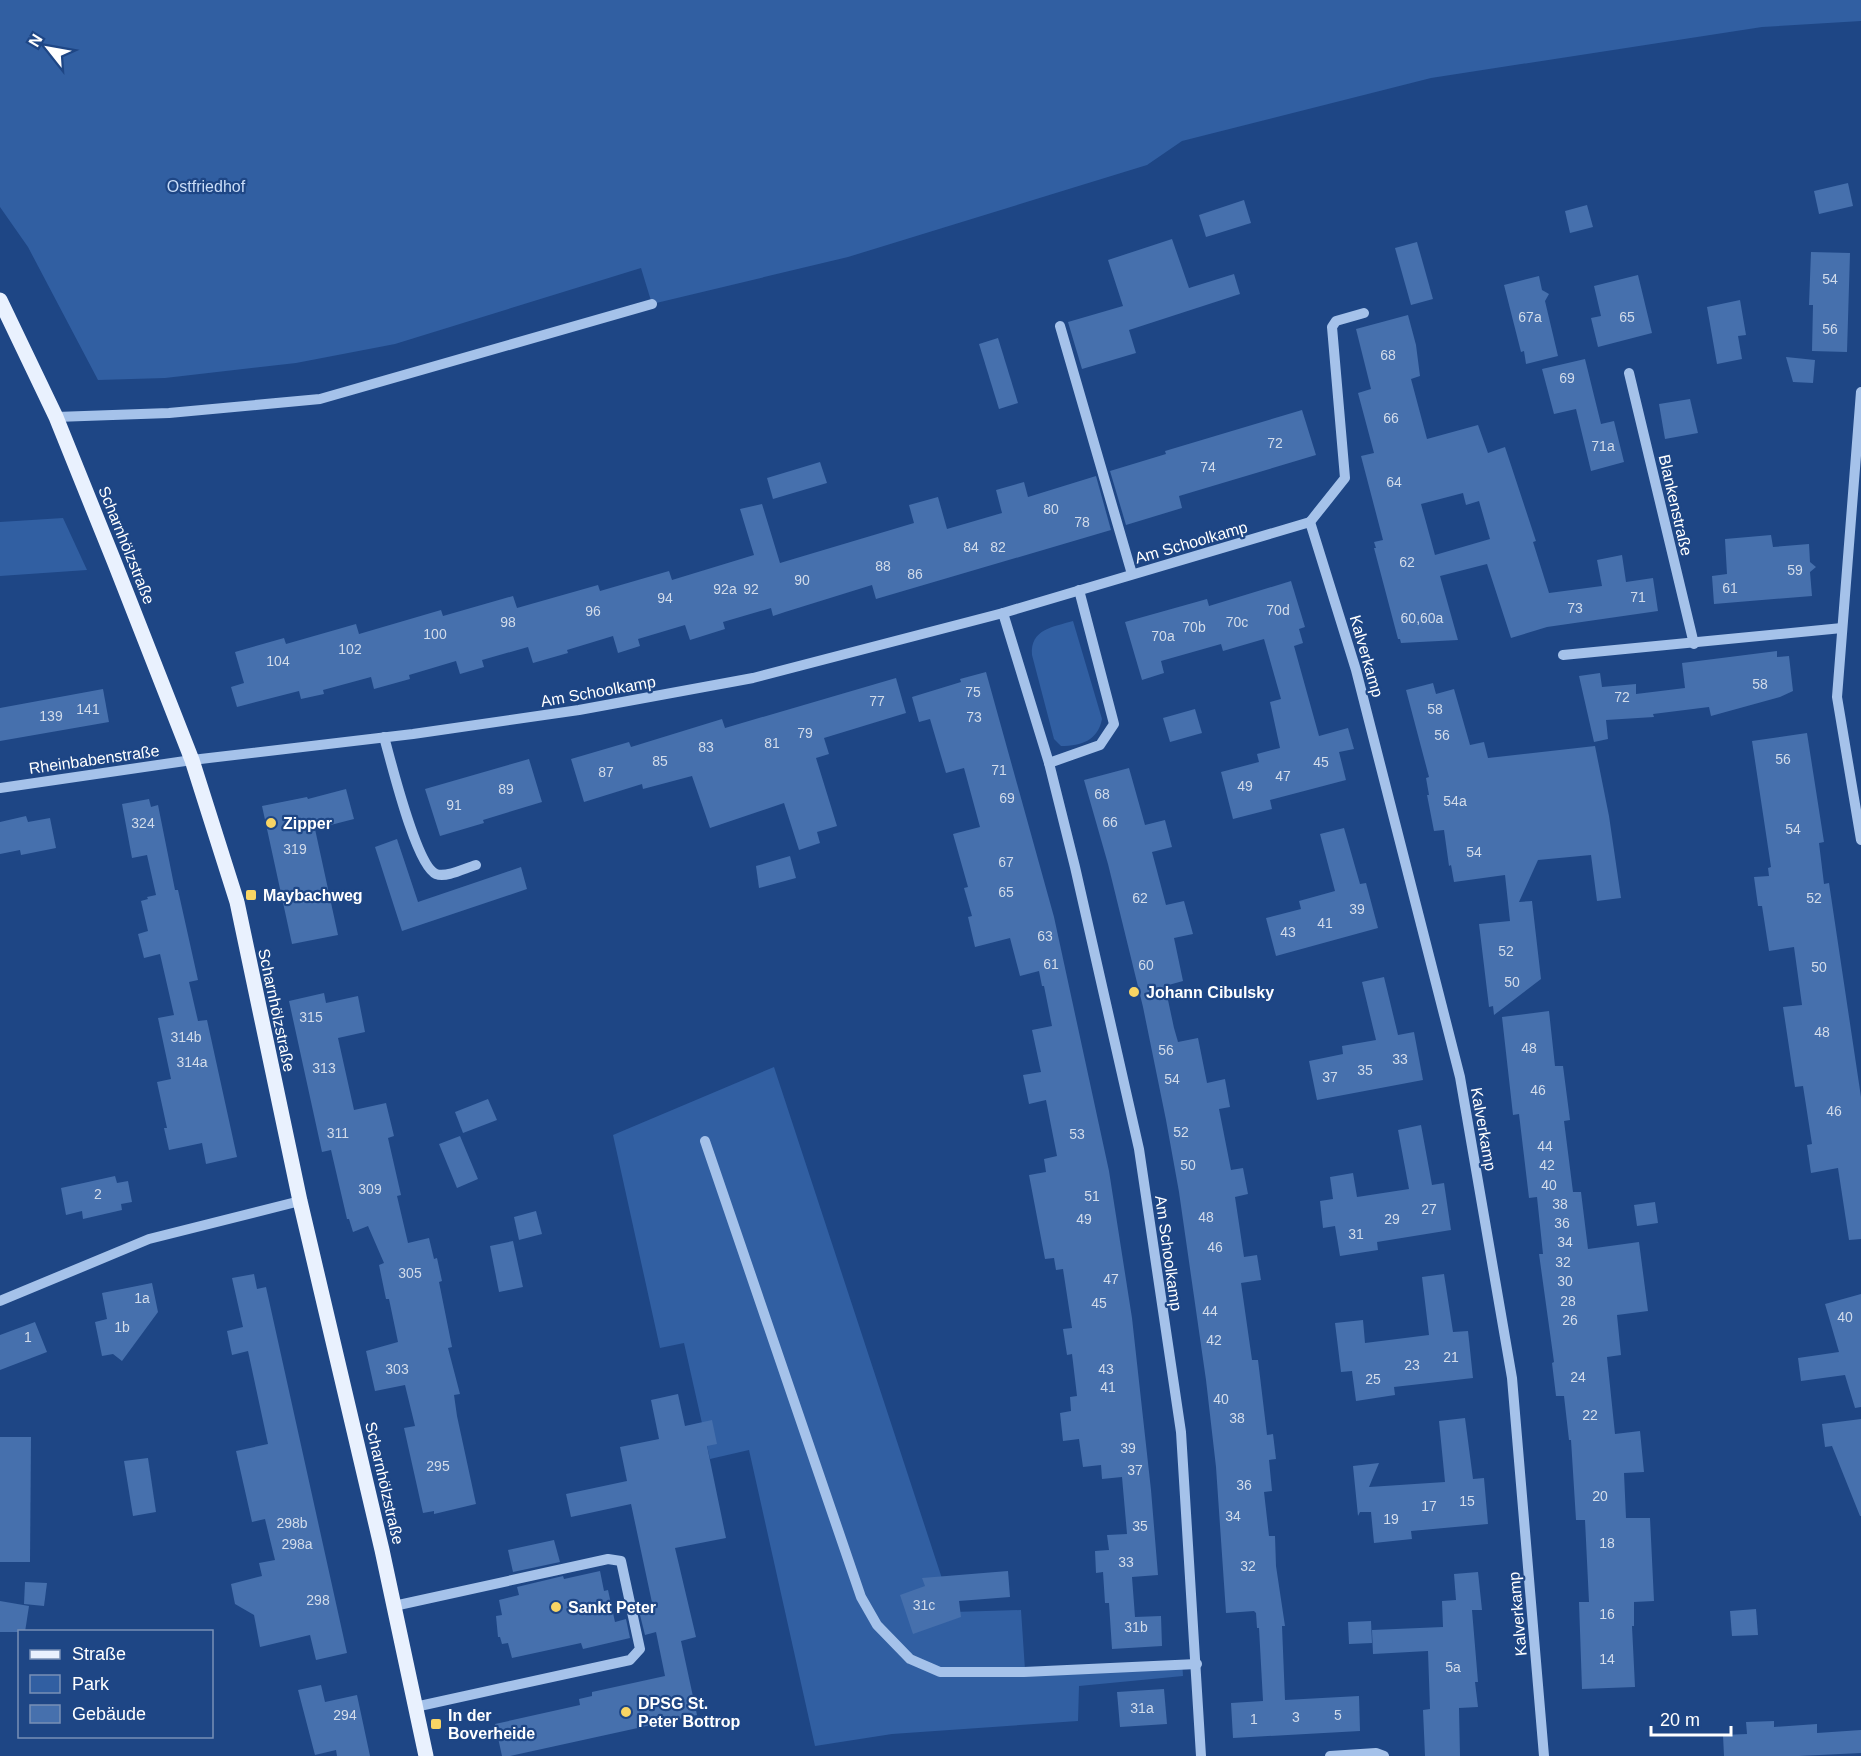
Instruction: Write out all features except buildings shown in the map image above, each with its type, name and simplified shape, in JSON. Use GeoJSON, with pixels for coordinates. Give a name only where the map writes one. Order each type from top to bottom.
{"type":"FeatureCollection","features":[{"type":"Feature","properties":{"kind":"main road","name":"Scharnhölzstraße"},"geometry":{"type":"LineString","coordinates":[[0,300],[56,417],[114,561],[192,760],[237,902],[300,1201],[426,1756]]}},
{"type":"Feature","properties":{"kind":"street"},"geometry":{"type":"LineString","coordinates":[[56,417],[169,413],[320,399],[652,304]]}},
{"type":"Feature","properties":{"kind":"street"},"geometry":{"type":"LineString","coordinates":[[1310,522],[1345,478],[1332,327],[1336,321],[1364,313]]}},
{"type":"Feature","properties":{"kind":"street"},"geometry":{"type":"LineString","coordinates":[[1060,326],[1132,574]]}},
{"type":"Feature","properties":{"kind":"street","name":"Blankenstraße"},"geometry":{"type":"LineString","coordinates":[[1629,373],[1694,644]]}},
{"type":"Feature","properties":{"kind":"street"},"geometry":{"type":"LineString","coordinates":[[1861,392],[1837,696],[1858,802],[1861,840]]}},
{"type":"Feature","properties":{"kind":"street","name":"Am Schoolkamp"},"geometry":{"type":"LineString","coordinates":[[192,760],[579,710],[753,678],[1003,613],[1310,522]]}},
{"type":"Feature","properties":{"kind":"street","name":"Kalverkamp"},"geometry":{"type":"LineString","coordinates":[[1310,522],[1356,670],[1460,1077],[1512,1378],[1544,1756]]}},
{"type":"Feature","properties":{"kind":"street"},"geometry":{"type":"LineString","coordinates":[[1049,763],[1100,745],[1114,724],[1079,590]]}},
{"type":"Feature","properties":{"kind":"street","name":"Am Schoolkamp"},"geometry":{"type":"LineString","coordinates":[[1003,613],[1049,763],[1139,1149],[1181,1432],[1201,1756]]}},
{"type":"Feature","properties":{"kind":"street"},"geometry":{"type":"LineString","coordinates":[[1563,655],[1842,628]]}},
{"type":"Feature","properties":{"kind":"street"},"geometry":{"type":"LineString","coordinates":[[384,737],[412,832],[419,851],[432,872],[438,875],[446,874],[476,865]]}},
{"type":"Feature","properties":{"kind":"street","name":"Rheinbabenstraße"},"geometry":{"type":"LineString","coordinates":[[0,788],[192,760]]}},
{"type":"Feature","properties":{"kind":"street"},"geometry":{"type":"LineString","coordinates":[[705,1141],[861,1597],[878,1625],[910,1659],[940,1672],[1024,1672],[1197,1664]]}},
{"type":"Feature","properties":{"kind":"street"},"geometry":{"type":"LineString","coordinates":[[0,1301],[149,1239],[300,1201]]}},
{"type":"Feature","properties":{"kind":"street"},"geometry":{"type":"LineString","coordinates":[[393,1606],[608,1559],[621,1561],[640,1649],[630,1660],[415,1707]]}},
{"type":"Feature","properties":{"kind":"street"},"geometry":{"type":"LineString","coordinates":[[1330,1756],[1376,1754],[1384,1756]]}},
{"type":"Feature","properties":{"kind":"green space","name":"Ostfriedhof"},"geometry":{"type":"Polygon","coordinates":[[[0,0],[1861,0],[1861,21],[1762,27],[1431,78],[1182,141],[1147,165],[848,257],[652,304],[641,268],[395,344],[296,363],[165,378],[98,380],[28,247],[0,207],[0,0]]]}},
{"type":"Feature","properties":{"kind":"green space"},"geometry":{"type":"Polygon","coordinates":[[[63,518],[87,570],[0,576],[0,522],[63,518]]]}},
{"type":"Feature","properties":{"kind":"green space"},"geometry":{"type":"Polygon","coordinates":[[[1073,621],[1102,719],[1093,737],[1076,745],[1061,746],[1054,739],[1032,655],[1032,646],[1044,630],[1073,621]]]}},
{"type":"Feature","properties":{"kind":"green space"},"geometry":{"type":"Polygon","coordinates":[[[774,1067],[953,1612],[1021,1610],[1025,1670],[1182,1660],[1183,1676],[1079,1686],[1078,1721],[892,1734],[815,1746],[749,1450],[710,1459],[684,1343],[660,1348],[613,1135],[774,1067]]]}},
{"type":"Feature","properties":{"kind":"place","name":"Zipper"},"geometry":{"type":"Point","coordinates":[271,823]}},
{"type":"Feature","properties":{"kind":"place","name":"Maybachweg"},"geometry":{"type":"Point","coordinates":[251,895]}},
{"type":"Feature","properties":{"kind":"place","name":"Johann Cibulsky"},"geometry":{"type":"Point","coordinates":[1134,992]}},
{"type":"Feature","properties":{"kind":"place","name":"Sankt Peter"},"geometry":{"type":"Point","coordinates":[556,1607]}},
{"type":"Feature","properties":{"kind":"place","name":"DPSG St. Peter Bottrop"},"geometry":{"type":"Point","coordinates":[626,1712]}},
{"type":"Feature","properties":{"kind":"place","name":"In der Boverheide"},"geometry":{"type":"Point","coordinates":[436,1724]}}]}
